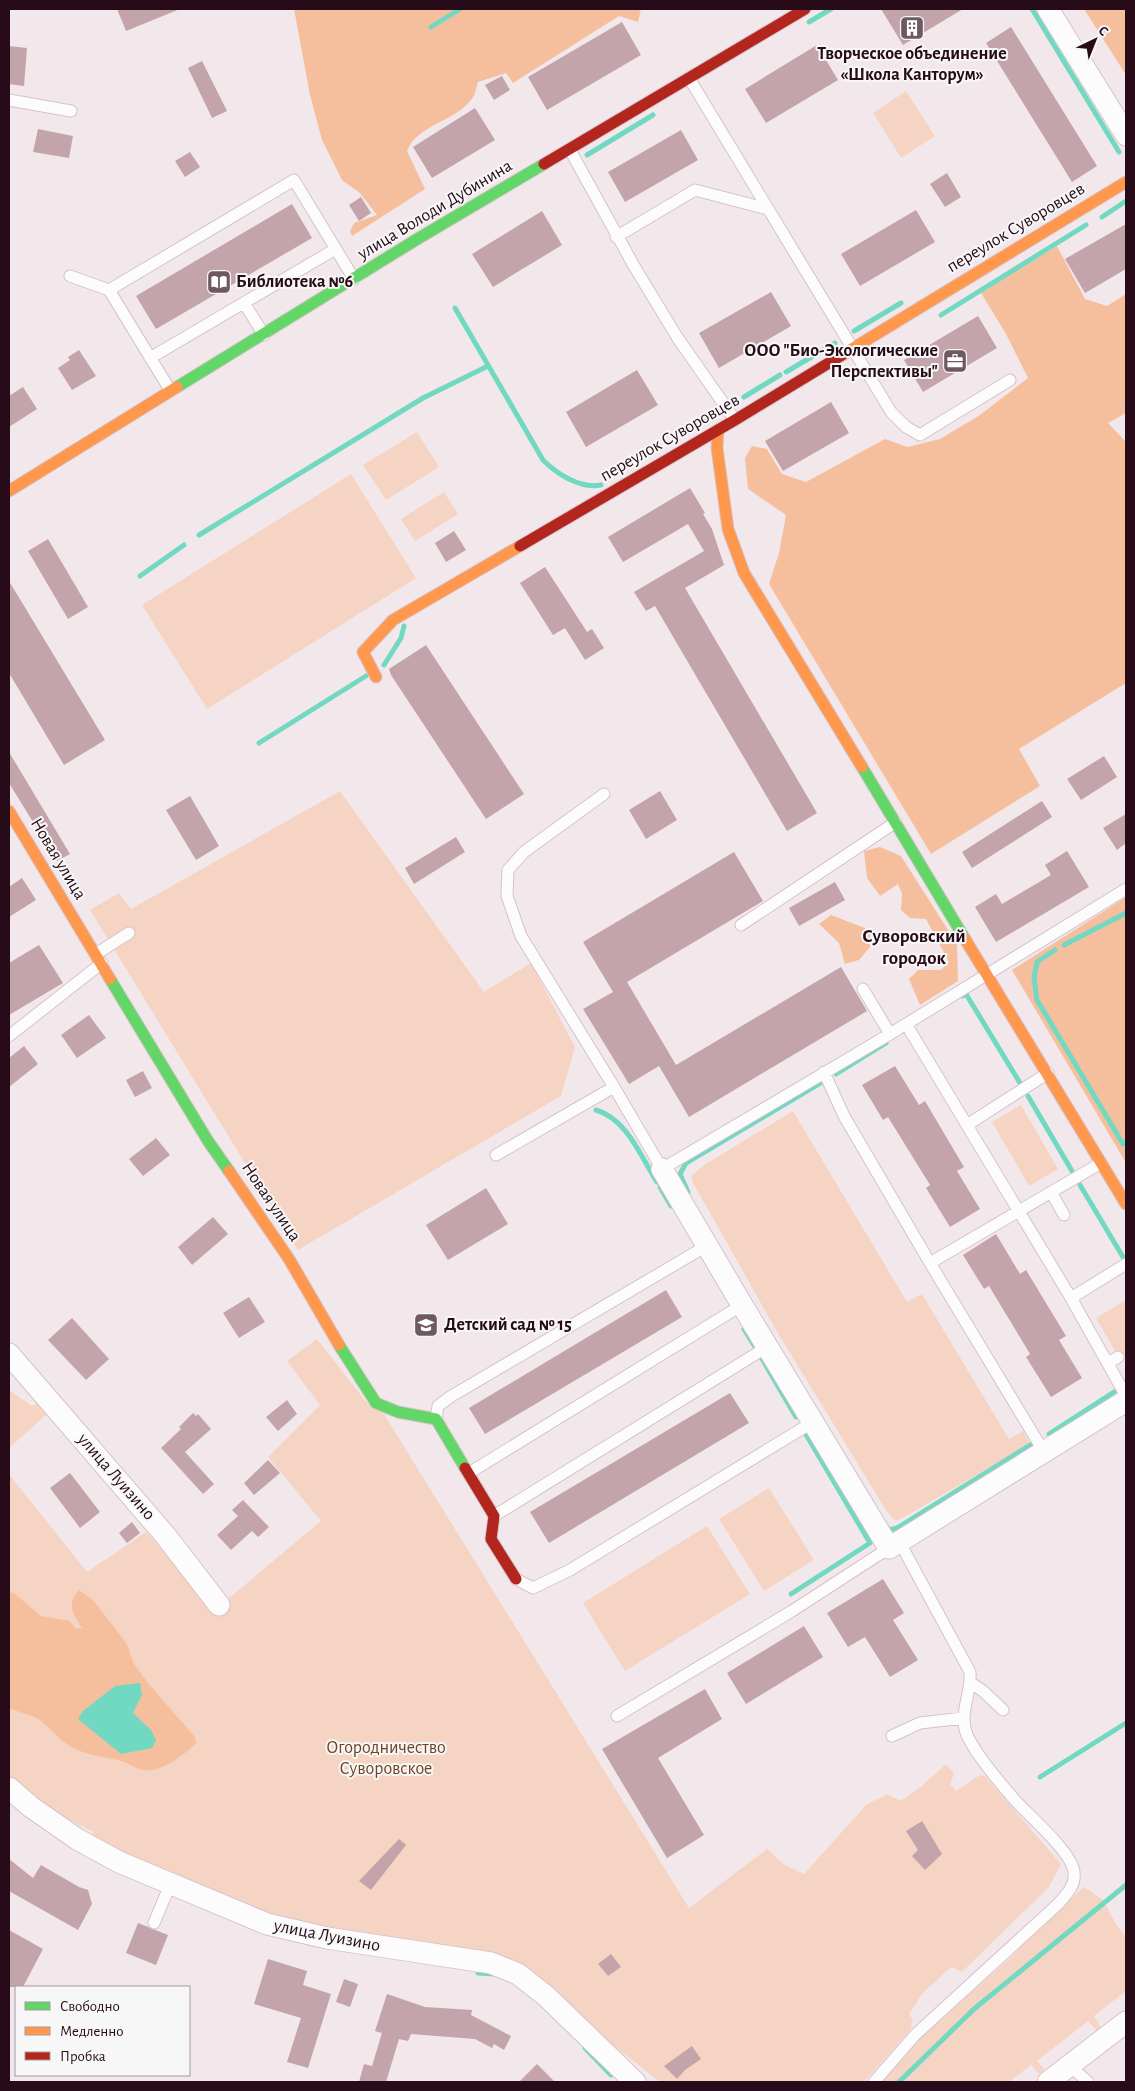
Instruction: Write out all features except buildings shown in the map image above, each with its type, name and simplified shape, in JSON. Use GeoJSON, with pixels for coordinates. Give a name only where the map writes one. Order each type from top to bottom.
{"type":"FeatureCollection","features":[{"type":"Feature","properties":{"kind":"street","name":"улица Володи Дубинина"},"geometry":{"type":"LineString","coordinates":[[9,491],[170,390],[805,9]]}},
{"type":"Feature","properties":{"kind":"street"},"geometry":{"type":"LineString","coordinates":[[1048,9],[1126,135]]}},
{"type":"Feature","properties":{"kind":"street","name":"переулок Суворовцев"},"geometry":{"type":"LineString","coordinates":[[376,677],[363,652],[393,620],[735,420],[1126,182]]}},
{"type":"Feature","properties":{"kind":"street"},"geometry":{"type":"LineString","coordinates":[[718,430],[717,448],[728,529],[744,573],[1126,1204]]}},
{"type":"Feature","properties":{"kind":"street","name":"Новая улица"},"geometry":{"type":"LineString","coordinates":[[9,811],[208,1140],[289,1259],[360,1380],[376,1403],[398,1412],[436,1419]]}},
{"type":"Feature","properties":{"kind":"street"},"geometry":{"type":"LineString","coordinates":[[662,1168],[813,1422],[894,1544],[1126,1401]]}},
{"type":"Feature","properties":{"kind":"street","name":"улица Луизино"},"geometry":{"type":"LineString","coordinates":[[9,1354],[165,1534],[219,1605]]}},
{"type":"Feature","properties":{"kind":"street"},"geometry":{"type":"LineString","coordinates":[[436,1419],[494,1516],[491,1540],[516,1579]]}},
{"type":"Feature","properties":{"kind":"street","name":"улица Луизино"},"geometry":{"type":"LineString","coordinates":[[9,1788],[31,1807],[77,1839],[119,1862],[170,1885],[267,1924],[327,1938],[491,1962],[518,1974],[546,1996],[635,2082]]}},
{"type":"Feature","properties":{"kind":"street"},"geometry":{"type":"LineString","coordinates":[[1048,2082],[1126,2022]]}},
{"type":"Feature","properties":{"kind":"lane"},"geometry":{"type":"LineString","coordinates":[[689,78],[891,412],[906,427],[920,435],[1010,380]]}},
{"type":"Feature","properties":{"kind":"lane"},"geometry":{"type":"LineString","coordinates":[[9,100],[71,111]]}},
{"type":"Feature","properties":{"kind":"lane"},"geometry":{"type":"LineString","coordinates":[[570,150],[616,237],[677,336],[735,420]]}},
{"type":"Feature","properties":{"kind":"lane"},"geometry":{"type":"LineString","coordinates":[[109,290],[294,180],[354,279]]}},
{"type":"Feature","properties":{"kind":"lane"},"geometry":{"type":"LineString","coordinates":[[616,237],[695,190],[768,209]]}},
{"type":"Feature","properties":{"kind":"lane"},"geometry":{"type":"LineString","coordinates":[[150,358],[332,251],[336,251]]}},
{"type":"Feature","properties":{"kind":"lane"},"geometry":{"type":"LineString","coordinates":[[70,276],[109,290],[170,390]]}},
{"type":"Feature","properties":{"kind":"lane"},"geometry":{"type":"LineString","coordinates":[[244,303],[264,335]]}},
{"type":"Feature","properties":{"kind":"lane"},"geometry":{"type":"LineString","coordinates":[[604,794],[524,852],[508,870],[507,896],[522,936],[662,1168],[890,1034],[1126,889]]}},
{"type":"Feature","properties":{"kind":"lane"},"geometry":{"type":"LineString","coordinates":[[741,925],[896,822]]}},
{"type":"Feature","properties":{"kind":"lane"},"geometry":{"type":"LineString","coordinates":[[9,1036],[129,933]]}},
{"type":"Feature","properties":{"kind":"lane"},"geometry":{"type":"LineString","coordinates":[[863,989],[890,1034]]}},
{"type":"Feature","properties":{"kind":"lane"},"geometry":{"type":"LineString","coordinates":[[906,1024],[1071,1298],[1092,1323],[1108,1363],[1126,1396]]}},
{"type":"Feature","properties":{"kind":"lane"},"geometry":{"type":"LineString","coordinates":[[824,1072],[844,1116],[930,1264],[1044,1452]]}},
{"type":"Feature","properties":{"kind":"lane"},"geometry":{"type":"LineString","coordinates":[[967,1125],[1048,1074]]}},
{"type":"Feature","properties":{"kind":"lane"},"geometry":{"type":"LineString","coordinates":[[496,1155],[614,1087]]}},
{"type":"Feature","properties":{"kind":"lane"},"geometry":{"type":"LineString","coordinates":[[1006,1100],[1012,1110]]}},
{"type":"Feature","properties":{"kind":"lane"},"geometry":{"type":"LineString","coordinates":[[930,1264],[1101,1163]]}},
{"type":"Feature","properties":{"kind":"lane"},"geometry":{"type":"LineString","coordinates":[[1051,1192],[1064,1215]]}},
{"type":"Feature","properties":{"kind":"lane"},"geometry":{"type":"LineString","coordinates":[[436,1419],[438,1406],[450,1397],[708,1245]]}},
{"type":"Feature","properties":{"kind":"lane"},"geometry":{"type":"LineString","coordinates":[[1071,1298],[1126,1264]]}},
{"type":"Feature","properties":{"kind":"lane"},"geometry":{"type":"LineString","coordinates":[[468,1473],[742,1305]]}},
{"type":"Feature","properties":{"kind":"lane"},"geometry":{"type":"LineString","coordinates":[[494,1516],[767,1347]]}},
{"type":"Feature","properties":{"kind":"lane"},"geometry":{"type":"LineString","coordinates":[[1108,1363],[1118,1357]]}},
{"type":"Feature","properties":{"kind":"lane"},"geometry":{"type":"LineString","coordinates":[[516,1579],[533,1588],[570,1570],[813,1422]]}},
{"type":"Feature","properties":{"kind":"lane"},"geometry":{"type":"LineString","coordinates":[[617,1716],[792,1610],[894,1544],[970,1672],[971,1683],[963,1718],[967,1735],[985,1763],[1014,1800],[1045,1829],[1065,1854],[1074,1871],[1072,1887],[1057,1905],[916,2034],[874,2082]]}},
{"type":"Feature","properties":{"kind":"lane"},"geometry":{"type":"LineString","coordinates":[[971,1683],[983,1691],[1002,1710]]}},
{"type":"Feature","properties":{"kind":"lane"},"geometry":{"type":"LineString","coordinates":[[892,1736],[920,1723],[963,1718]]}},
{"type":"Feature","properties":{"kind":"lane"},"geometry":{"type":"LineString","coordinates":[[154,1923],[170,1885]]}},
{"type":"Feature","properties":{"kind":"lane"},"geometry":{"type":"LineString","coordinates":[[1070,2066],[1088,2082]]}},
{"type":"Feature","properties":{"kind":"green space"},"geometry":{"type":"Polygon","coordinates":[[[906,91],[935,136],[901,158],[873,113],[906,91]]]}},
{"type":"Feature","properties":{"kind":"green space"},"geometry":{"type":"Polygon","coordinates":[[[417,432],[439,467],[386,500],[363,465],[417,432]]]}},
{"type":"Feature","properties":{"kind":"green space"},"geometry":{"type":"Polygon","coordinates":[[[351,474],[416,578],[207,709],[142,605],[351,474]]]}},
{"type":"Feature","properties":{"kind":"green space"},"geometry":{"type":"Polygon","coordinates":[[[444,492],[458,514],[415,541],[401,519],[444,492]]]}},
{"type":"Feature","properties":{"kind":"green space"},"geometry":{"type":"Polygon","coordinates":[[[340,791],[484,992],[531,963],[575,1047],[561,1096],[298,1250],[90,910],[119,893],[131,909],[340,791]]]}},
{"type":"Feature","properties":{"kind":"green space"},"geometry":{"type":"Polygon","coordinates":[[[1021,1105],[1058,1169],[1029,1186],[992,1122],[1021,1105]]]}},
{"type":"Feature","properties":{"kind":"green space"},"geometry":{"type":"Polygon","coordinates":[[[793,1111],[907,1302],[922,1294],[1009,1439],[1023,1431],[1030,1444],[899,1520],[894,1520],[886,1510],[776,1330],[692,1181],[692,1175],[704,1165],[793,1111]]]}},
{"type":"Feature","properties":{"kind":"green space"},"geometry":{"type":"Polygon","coordinates":[[[1124,1301],[1126,1304],[1126,1354],[1119,1358],[1096,1318],[1124,1301]]]}},
{"type":"Feature","properties":{"kind":"green space","name":"Огородничество Суворовское"},"geometry":{"type":"Polygon","coordinates":[[[317,1339],[368,1404],[384,1414],[689,1908],[767,1849],[785,1865],[804,1874],[866,1805],[887,1794],[901,1801],[923,1785],[946,1764],[954,1774],[950,1784],[956,1791],[980,1775],[985,1776],[1061,1864],[1049,1887],[962,1972],[951,1967],[922,1994],[909,2014],[913,2020],[910,2030],[864,2082],[660,2082],[604,2038],[542,1983],[373,1939],[281,1918],[234,1902],[91,1838],[93,1832],[53,1811],[9,1776],[9,1474],[87,1572],[146,1532],[217,1608],[321,1521],[268,1457],[320,1405],[287,1361],[317,1339]]]}},
{"type":"Feature","properties":{"kind":"green space"},"geometry":{"type":"Polygon","coordinates":[[[9,1390],[32,1406],[42,1400],[47,1414],[9,1448],[9,1390]]]}},
{"type":"Feature","properties":{"kind":"green space"},"geometry":{"type":"Polygon","coordinates":[[[769,1488],[814,1560],[764,1591],[719,1519],[769,1488]]]}},
{"type":"Feature","properties":{"kind":"green space"},"geometry":{"type":"Polygon","coordinates":[[[707,1526],[750,1594],[625,1671],[583,1603],[707,1526]]]}},
{"type":"Feature","properties":{"kind":"green space"},"geometry":{"type":"Polygon","coordinates":[[[1084,1887],[1103,1900],[1117,1926],[1126,1937],[1126,1991],[1094,2016],[1101,2028],[1096,2030],[1088,2021],[1037,2061],[1044,2069],[1043,2073],[1038,2073],[1031,2065],[1009,2082],[881,2082],[920,2038],[1009,1959],[1040,1927],[1084,1887]]]}},
{"type":"Feature","properties":{"kind":"shaded area"},"geometry":{"type":"Polygon","coordinates":[[[294,9],[641,9],[638,22],[619,16],[513,83],[506,73],[478,82],[474,96],[464,107],[419,135],[407,151],[425,189],[352,236],[350,231],[354,223],[377,215],[360,193],[342,180],[322,140],[310,95],[294,9]]]}},
{"type":"Feature","properties":{"kind":"shaded area"},"geometry":{"type":"Polygon","coordinates":[[[1084,9],[1126,9],[1126,75],[1084,9]]]}},
{"type":"Feature","properties":{"kind":"shaded area"},"geometry":{"type":"Polygon","coordinates":[[[1057,246],[1085,299],[1107,306],[1126,294],[1126,413],[1108,423],[1126,442],[1126,683],[1019,749],[1040,786],[931,854],[769,584],[779,553],[786,515],[748,489],[745,458],[752,446],[767,449],[782,474],[806,482],[885,439],[907,447],[940,439],[980,415],[1028,378],[1006,334],[981,293],[1057,246]]]}},
{"type":"Feature","properties":{"kind":"shaded area"},"geometry":{"type":"Polygon","coordinates":[[[880,847],[901,856],[957,944],[958,981],[920,1005],[909,979],[918,970],[941,970],[949,962],[926,919],[910,918],[901,910],[902,894],[898,884],[880,896],[867,878],[864,851],[880,847]]]}},
{"type":"Feature","properties":{"kind":"shaded area"},"geometry":{"type":"Polygon","coordinates":[[[1126,897],[1126,1163],[1012,970],[1126,897]]]}},
{"type":"Feature","properties":{"kind":"shaded area"},"geometry":{"type":"Polygon","coordinates":[[[831,915],[870,930],[870,947],[859,960],[845,964],[839,943],[819,924],[831,915]]]}},
{"type":"Feature","properties":{"kind":"shaded area"},"geometry":{"type":"Polygon","coordinates":[[[79,1590],[93,1600],[127,1644],[133,1662],[147,1682],[195,1737],[196,1743],[192,1747],[164,1766],[157,1769],[143,1770],[121,1761],[79,1751],[63,1741],[38,1719],[9,1708],[9,1592],[14,1593],[41,1616],[70,1621],[76,1629],[82,1628],[72,1609],[73,1601],[79,1590]]]}},
{"type":"Feature","properties":{"kind":"shaded area"},"geometry":{"type":"Polygon","coordinates":[[[140,1683],[142,1695],[133,1713],[151,1730],[156,1740],[152,1748],[121,1754],[78,1719],[83,1711],[115,1686],[140,1683]]]}},
{"type":"Feature","properties":{"kind":"waterway"},"geometry":{"type":"LineString","coordinates":[[431,27],[460,9]]}},
{"type":"Feature","properties":{"kind":"waterway"},"geometry":{"type":"LineString","coordinates":[[809,22],[831,9]]}},
{"type":"Feature","properties":{"kind":"waterway"},"geometry":{"type":"LineString","coordinates":[[1032,9],[1119,152]]}},
{"type":"Feature","properties":{"kind":"waterway"},"geometry":{"type":"LineString","coordinates":[[587,155],[653,115]]}},
{"type":"Feature","properties":{"kind":"waterway"},"geometry":{"type":"LineString","coordinates":[[1102,217],[1126,201]]}},
{"type":"Feature","properties":{"kind":"waterway"},"geometry":{"type":"LineString","coordinates":[[941,315],[1086,225]]}},
{"type":"Feature","properties":{"kind":"waterway"},"geometry":{"type":"LineString","coordinates":[[854,331],[901,303]]}},
{"type":"Feature","properties":{"kind":"waterway"},"geometry":{"type":"LineString","coordinates":[[455,308],[543,460],[562,475],[577,483],[593,486],[601,485]]}},
{"type":"Feature","properties":{"kind":"waterway"},"geometry":{"type":"LineString","coordinates":[[786,372],[835,343]]}},
{"type":"Feature","properties":{"kind":"waterway"},"geometry":{"type":"LineString","coordinates":[[199,535],[423,398],[488,366]]}},
{"type":"Feature","properties":{"kind":"waterway"},"geometry":{"type":"LineString","coordinates":[[744,397],[780,375]]}},
{"type":"Feature","properties":{"kind":"waterway"},"geometry":{"type":"LineString","coordinates":[[685,433],[718,413]]}},
{"type":"Feature","properties":{"kind":"waterway"},"geometry":{"type":"LineString","coordinates":[[140,576],[184,545]]}},
{"type":"Feature","properties":{"kind":"waterway"},"geometry":{"type":"LineString","coordinates":[[384,665],[401,638],[404,626]]}},
{"type":"Feature","properties":{"kind":"waterway"},"geometry":{"type":"LineString","coordinates":[[259,743],[366,676]]}},
{"type":"Feature","properties":{"kind":"waterway"},"geometry":{"type":"LineString","coordinates":[[1064,945],[1126,913]]}},
{"type":"Feature","properties":{"kind":"waterway"},"geometry":{"type":"LineString","coordinates":[[1055,950],[1037,962],[1034,978],[1037,1000],[1123,1144],[1126,1142]]}},
{"type":"Feature","properties":{"kind":"waterway"},"geometry":{"type":"LineString","coordinates":[[962,996],[966,994],[1020,1083]]}},
{"type":"Feature","properties":{"kind":"waterway"},"geometry":{"type":"LineString","coordinates":[[836,1074],[886,1043]]}},
{"type":"Feature","properties":{"kind":"waterway"},"geometry":{"type":"LineString","coordinates":[[688,1192],[680,1174],[686,1163],[822,1082]]}},
{"type":"Feature","properties":{"kind":"waterway"},"geometry":{"type":"LineString","coordinates":[[1028,1096],[1072,1171]]}},
{"type":"Feature","properties":{"kind":"waterway"},"geometry":{"type":"LineString","coordinates":[[596,1110],[607,1115],[625,1130],[657,1182]]}},
{"type":"Feature","properties":{"kind":"waterway"},"geometry":{"type":"LineString","coordinates":[[1080,1185],[1123,1257]]}},
{"type":"Feature","properties":{"kind":"waterway"},"geometry":{"type":"LineString","coordinates":[[660,1187],[671,1206]]}},
{"type":"Feature","properties":{"kind":"waterway"},"geometry":{"type":"LineString","coordinates":[[744,1329],[755,1347]]}},
{"type":"Feature","properties":{"kind":"waterway"},"geometry":{"type":"LineString","coordinates":[[761,1357],[796,1417]]}},
{"type":"Feature","properties":{"kind":"waterway"},"geometry":{"type":"LineString","coordinates":[[1049,1434],[1114,1392]]}},
{"type":"Feature","properties":{"kind":"waterway"},"geometry":{"type":"LineString","coordinates":[[791,1594],[870,1543],[804,1431]]}},
{"type":"Feature","properties":{"kind":"waterway"},"geometry":{"type":"LineString","coordinates":[[886,1526],[889,1530],[897,1528],[1032,1444]]}},
{"type":"Feature","properties":{"kind":"waterway"},"geometry":{"type":"LineString","coordinates":[[1040,1777],[1126,1723]]}},
{"type":"Feature","properties":{"kind":"waterway"},"geometry":{"type":"LineString","coordinates":[[899,2082],[974,2009],[1126,1885]]}},
{"type":"Feature","properties":{"kind":"waterway"},"geometry":{"type":"LineString","coordinates":[[478,1973],[495,1974]]}},
{"type":"Feature","properties":{"kind":"waterway"},"geometry":{"type":"LineString","coordinates":[[585,2048],[611,2075]]}},
{"type":"Feature","properties":{"kind":"traffic: fast"},"geometry":{"type":"LineString","coordinates":[[177,387],[419,238],[544,164]]}},
{"type":"Feature","properties":{"kind":"traffic: fast"},"geometry":{"type":"LineString","coordinates":[[862,767],[965,939]]}},
{"type":"Feature","properties":{"kind":"traffic: fast"},"geometry":{"type":"LineString","coordinates":[[110,979],[208,1141],[229,1171]]}},
{"type":"Feature","properties":{"kind":"traffic: fast"},"geometry":{"type":"LineString","coordinates":[[339,1345],[376,1403],[398,1412],[436,1419],[465,1468]]}},
{"type":"Feature","properties":{"kind":"traffic: slow"},"geometry":{"type":"LineString","coordinates":[[842,355],[1126,182]]}},
{"type":"Feature","properties":{"kind":"traffic: slow"},"geometry":{"type":"LineString","coordinates":[[9,491],[177,387]]}},
{"type":"Feature","properties":{"kind":"traffic: slow"},"geometry":{"type":"LineString","coordinates":[[718,430],[717,448],[728,529],[744,573],[862,767]]}},
{"type":"Feature","properties":{"kind":"traffic: slow"},"geometry":{"type":"LineString","coordinates":[[376,677],[363,652],[393,620],[520,546]]}},
{"type":"Feature","properties":{"kind":"traffic: slow"},"geometry":{"type":"LineString","coordinates":[[9,811],[110,979]]}},
{"type":"Feature","properties":{"kind":"traffic: slow"},"geometry":{"type":"LineString","coordinates":[[965,939],[1126,1204]]}},
{"type":"Feature","properties":{"kind":"traffic: slow"},"geometry":{"type":"LineString","coordinates":[[229,1171],[289,1259],[339,1345]]}},
{"type":"Feature","properties":{"kind":"traffic: jam"},"geometry":{"type":"LineString","coordinates":[[544,164],[805,9]]}},
{"type":"Feature","properties":{"kind":"traffic: jam"},"geometry":{"type":"LineString","coordinates":[[520,546],[842,355]]}},
{"type":"Feature","properties":{"kind":"traffic: jam"},"geometry":{"type":"LineString","coordinates":[[465,1468],[494,1516],[491,1539],[516,1579]]}},
{"type":"Feature","properties":{"kind":"place","name":"Творческое объединение «Школа Канторум»"},"geometry":{"type":"Point","coordinates":[912,28]}},
{"type":"Feature","properties":{"kind":"place","name":"Библиотека №6"},"geometry":{"type":"Point","coordinates":[219,282]}},
{"type":"Feature","properties":{"kind":"place","name":"ООО \"Био-Экологические Перспективы\""},"geometry":{"type":"Point","coordinates":[955,361]}},
{"type":"Feature","properties":{"kind":"place","name":"Детский сад № 15"},"geometry":{"type":"Point","coordinates":[426,1325]}},
{"type":"Feature","properties":{"kind":"district","name":"Суворовский городок"},"geometry":{"type":"Point","coordinates":[914,947]}}]}
